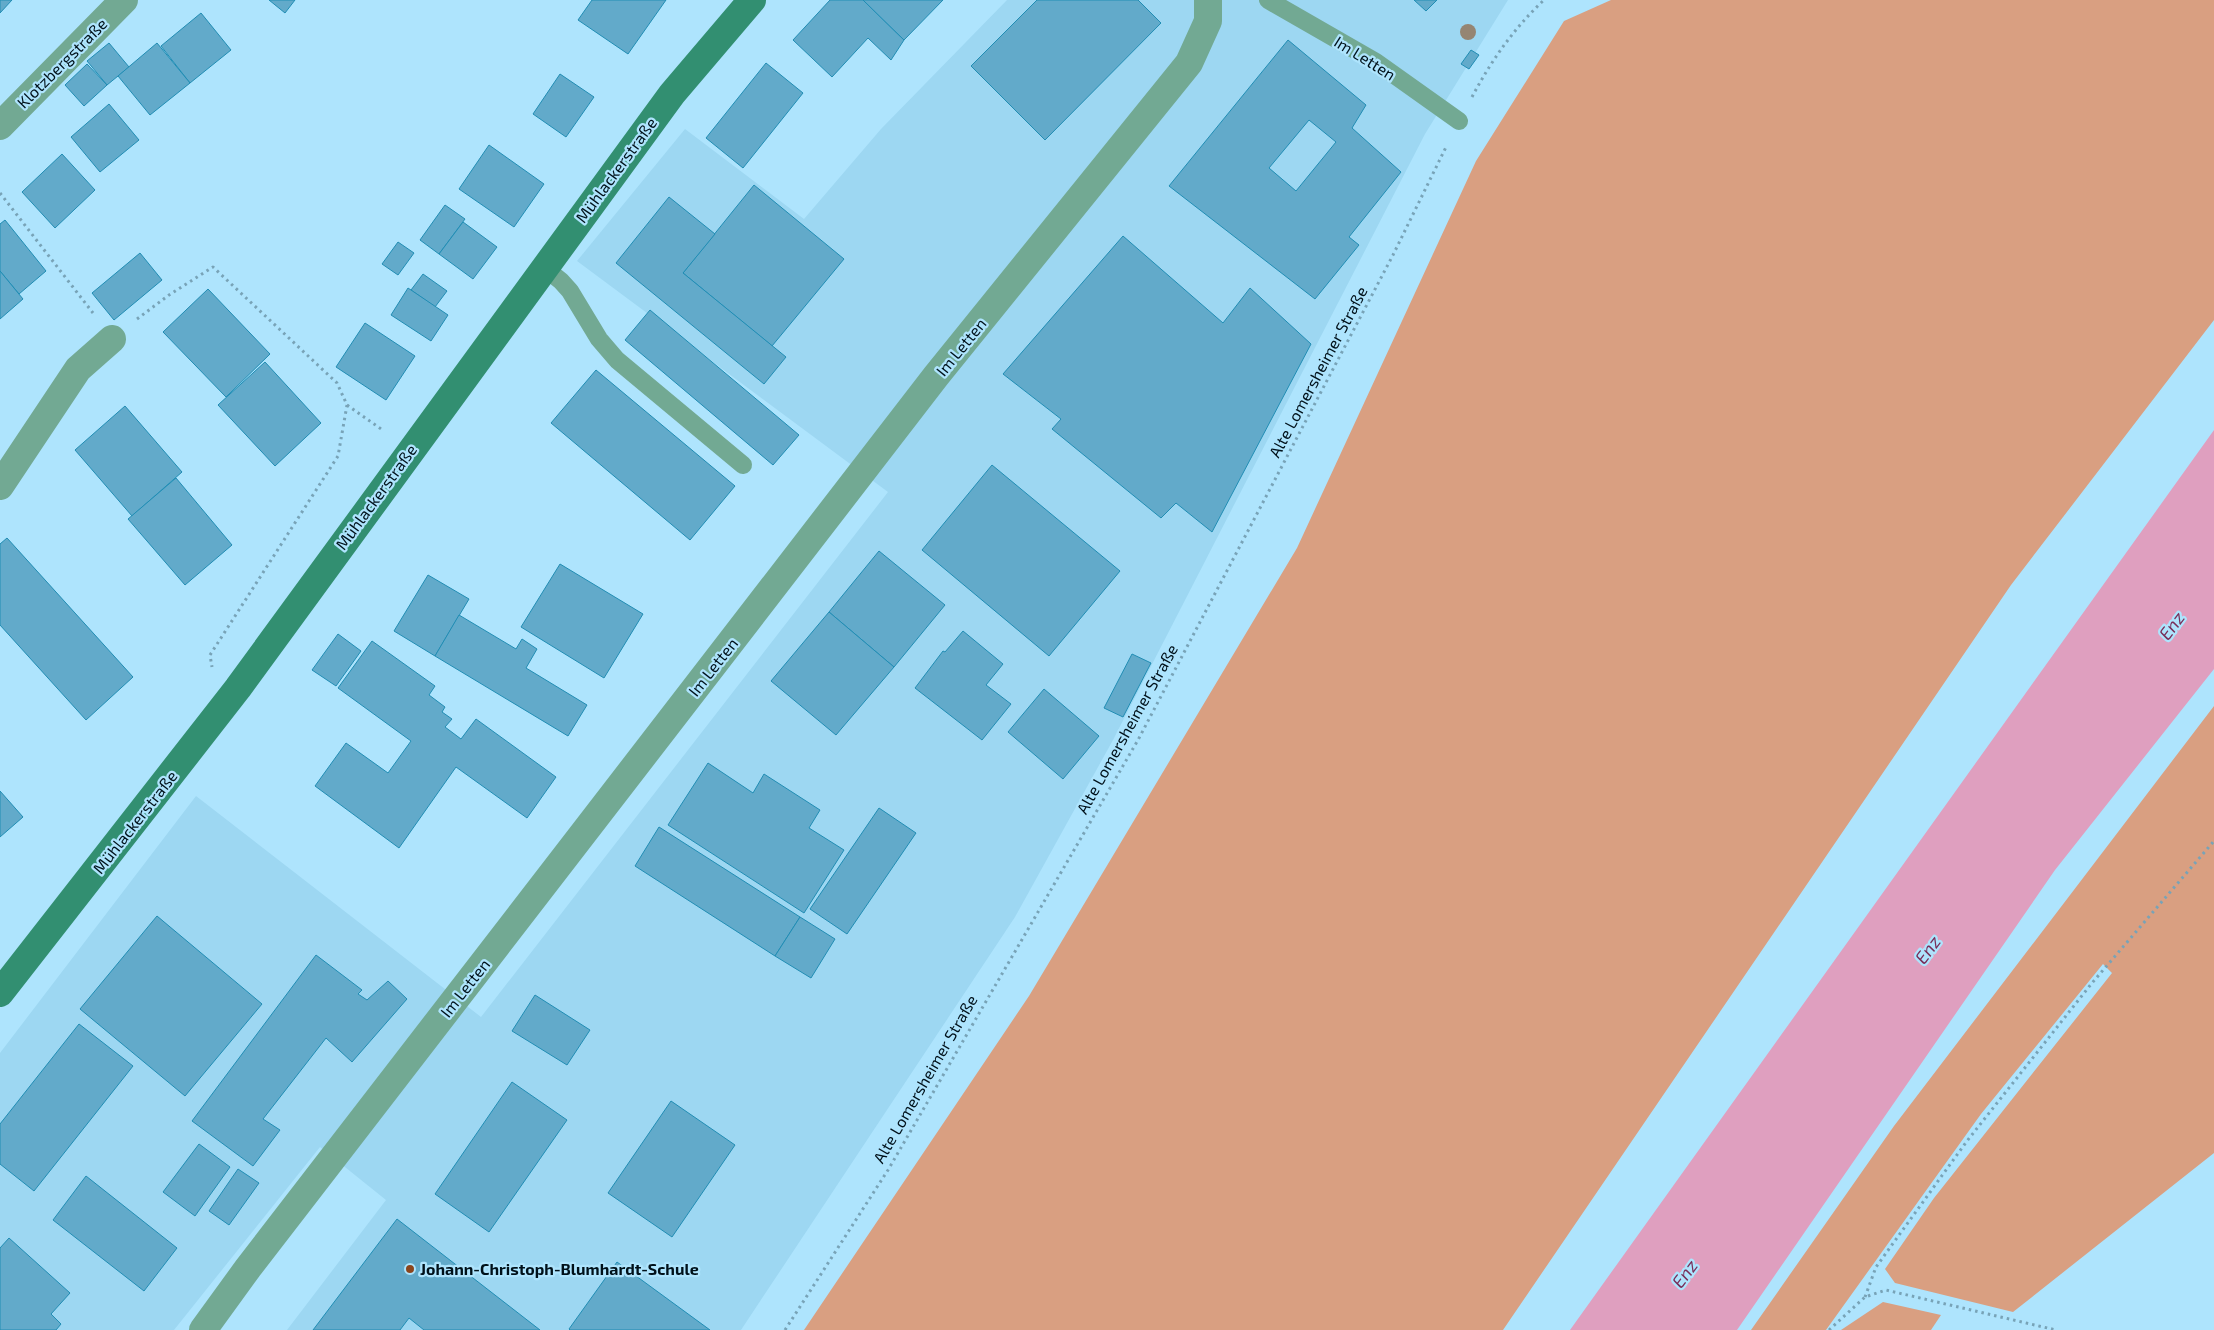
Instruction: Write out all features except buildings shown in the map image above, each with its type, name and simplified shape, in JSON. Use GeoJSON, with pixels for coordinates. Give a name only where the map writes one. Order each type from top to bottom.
{"type":"FeatureCollection","features":[{"type":"Feature","properties":{"kind":"street","name":"Klotzbergstraße"},"geometry":{"type":"LineString","coordinates":[[0,126],[124,0]]}},
{"type":"Feature","properties":{"kind":"street","name":"Mühlackerstraße"},"geometry":{"type":"LineString","coordinates":[[0,993],[238,688],[409,452],[546,269],[595,197],[672,94],[752,0]]}},
{"type":"Feature","properties":{"kind":"street","name":"Im Letten"},"geometry":{"type":"LineString","coordinates":[[203,1330],[248,1268],[936,376],[1189,63],[1208,20],[1208,0]]}},
{"type":"Feature","properties":{"kind":"street"},"geometry":{"type":"LineString","coordinates":[[0,486],[78,369],[112,339]]}},
{"type":"Feature","properties":{"kind":"lane","name":"Im Letten"},"geometry":{"type":"LineString","coordinates":[[1268,0],[1380,56],[1459,121]]}},
{"type":"Feature","properties":{"kind":"lane"},"geometry":{"type":"LineString","coordinates":[[546,269],[562,281],[599,339],[618,360],[743,465]]}},
{"type":"Feature","properties":{"kind":"path","name":"Alte Lomersheimer Straße"},"geometry":{"type":"LineString","coordinates":[[785,1330],[888,1170],[1138,740],[1393,255],[1459,121],[1489,66],[1526,16],[1544,0]]}},
{"type":"Feature","properties":{"kind":"path"},"geometry":{"type":"LineString","coordinates":[[0,193],[112,339],[169,294],[213,267],[337,383],[347,405],[384,430]]}},
{"type":"Feature","properties":{"kind":"path"},"geometry":{"type":"LineString","coordinates":[[238,688],[212,666],[210,655],[338,456],[347,405]]}},
{"type":"Feature","properties":{"kind":"path"},"geometry":{"type":"LineString","coordinates":[[1865,1297],[1876,1267],[1967,1142],[2092,983],[2214,841]]}},
{"type":"Feature","properties":{"kind":"path"},"geometry":{"type":"LineString","coordinates":[[1829,1330],[1865,1297],[1886,1290],[2056,1330]]}},
{"type":"Feature","properties":{"kind":"shaded area"},"geometry":{"type":"Polygon","coordinates":[[[1007,0],[1508,0],[1425,134],[1113,740],[1015,917],[741,1330],[287,1330],[386,1200],[320,1147],[174,1330],[0,1330],[0,1053],[196,796],[481,1017],[888,492],[577,261],[685,129],[804,219],[881,129],[1007,0]]]}},
{"type":"Feature","properties":{"kind":"shaded area"},"geometry":{"type":"Polygon","coordinates":[[[1611,0],[2214,0],[2214,320],[2011,585],[1503,1330],[804,1330],[1029,996],[1297,548],[1476,161],[1564,21],[1611,0]]]}},
{"type":"Feature","properties":{"kind":"shaded area"},"geometry":{"type":"Polygon","coordinates":[[[2214,706],[2214,1153],[2013,1312],[1895,1283],[1885,1269],[1934,1198],[2112,973],[2103,964],[1981,1114],[1826,1330],[1751,1330],[1894,1126],[2214,706]]]}},
{"type":"Feature","properties":{"kind":"shaded area"},"geometry":{"type":"Polygon","coordinates":[[[1883,1302],[1941,1315],[1931,1330],[1841,1330],[1883,1302]]]}},
{"type":"Feature","properties":{"kind":"water","name":"Enz"},"geometry":{"type":"Polygon","coordinates":[[[2214,430],[2214,669],[2055,870],[1737,1330],[1570,1330],[2214,430]]]}},
{"type":"Feature","properties":{"kind":"place","name":"Johann-Christoph-Blumhardt-Schule"},"geometry":{"type":"Point","coordinates":[410,1269]}}]}
